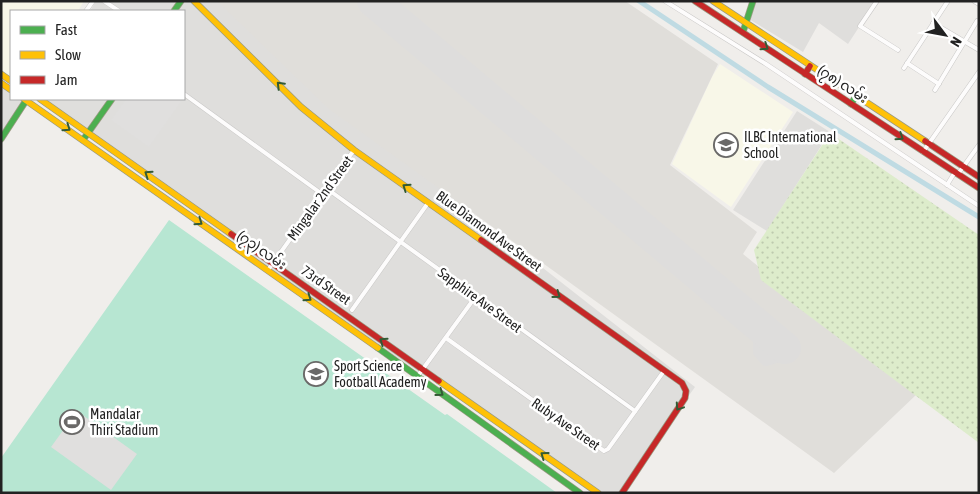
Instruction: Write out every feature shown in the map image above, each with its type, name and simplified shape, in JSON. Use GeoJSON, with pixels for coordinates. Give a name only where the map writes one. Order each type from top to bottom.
{"type":"FeatureCollection","features":[{"type":"Feature","properties":{"kind":"main road","name":"Blue Diamond Ave Street"},"geometry":{"type":"LineString","coordinates":[[194,1],[301,107],[354,150],[682,383],[686,391],[685,398],[622,493]]}},
{"type":"Feature","properties":{"kind":"main road","name":"(၇၈) လမ်း"},"geometry":{"type":"LineString","coordinates":[[695,1],[979,188]]}},
{"type":"Feature","properties":{"kind":"main road","name":"(၇၈) လမ်း"},"geometry":{"type":"LineString","coordinates":[[713,1],[979,177]]}},
{"type":"Feature","properties":{"kind":"main road"},"geometry":{"type":"LineString","coordinates":[[743,32],[753,1]]}},
{"type":"Feature","properties":{"kind":"main road"},"geometry":{"type":"LineString","coordinates":[[805,74],[810,66]]}},
{"type":"Feature","properties":{"kind":"main road"},"geometry":{"type":"LineString","coordinates":[[851,104],[856,96]]}},
{"type":"Feature","properties":{"kind":"main road"},"geometry":{"type":"LineString","coordinates":[[1,140],[25,100]]}},
{"type":"Feature","properties":{"kind":"main road","name":"(၇၃) လမ်း"},"geometry":{"type":"LineString","coordinates":[[27,100],[580,493]]}},
{"type":"Feature","properties":{"kind":"main road","name":"73rd Street"},"geometry":{"type":"LineString","coordinates":[[41,100],[598,493]]}},
{"type":"Feature","properties":{"kind":"main road"},"geometry":{"type":"LineString","coordinates":[[83,140],[111,100]]}},
{"type":"Feature","properties":{"kind":"main road"},"geometry":{"type":"LineString","coordinates":[[554,475],[560,466]]}},
{"type":"Feature","properties":{"kind":"street"},"geometry":{"type":"LineString","coordinates":[[104,1],[118,10]]}},
{"type":"Feature","properties":{"kind":"street"},"geometry":{"type":"LineString","coordinates":[[665,1],[766,64],[979,206]]}},
{"type":"Feature","properties":{"kind":"street"},"geometry":{"type":"LineString","coordinates":[[876,1],[860,26],[898,50]]}},
{"type":"Feature","properties":{"kind":"street"},"geometry":{"type":"LineString","coordinates":[[904,68],[948,1]]}},
{"type":"Feature","properties":{"kind":"street"},"geometry":{"type":"LineString","coordinates":[[974,1],[979,4]]}},
{"type":"Feature","properties":{"kind":"street"},"geometry":{"type":"LineString","coordinates":[[935,90],[977,21]]}},
{"type":"Feature","properties":{"kind":"street"},"geometry":{"type":"LineString","coordinates":[[934,23],[979,50]]}},
{"type":"Feature","properties":{"kind":"street"},"geometry":{"type":"LineString","coordinates":[[907,63],[939,84]]}},
{"type":"Feature","properties":{"kind":"street"},"geometry":{"type":"LineString","coordinates":[[923,152],[979,72]]}},
{"type":"Feature","properties":{"kind":"street"},"geometry":{"type":"LineString","coordinates":[[185,95],[322,194]]}},
{"type":"Feature","properties":{"kind":"street"},"geometry":{"type":"LineString","coordinates":[[947,185],[964,167],[979,145]]}},
{"type":"Feature","properties":{"kind":"street","name":"Mingalar 2nd Street"},"geometry":{"type":"LineString","coordinates":[[268,270],[354,150]]}},
{"type":"Feature","properties":{"kind":"street","name":"Sapphire Ave Street"},"geometry":{"type":"LineString","coordinates":[[326,188],[635,411]]}},
{"type":"Feature","properties":{"kind":"street"},"geometry":{"type":"LineString","coordinates":[[352,310],[428,202]]}},
{"type":"Feature","properties":{"kind":"street"},"geometry":{"type":"LineString","coordinates":[[417,377],[476,296]]}},
{"type":"Feature","properties":{"kind":"street","name":"Ruby Ave Street"},"geometry":{"type":"LineString","coordinates":[[446,338],[603,451],[608,449],[664,371]]}},
{"type":"Feature","properties":{"kind":"shaded area"},"geometry":{"type":"Polygon","coordinates":[[[1,1],[84,1],[79,10],[10,10],[10,82],[1,76],[1,1]]]}},
{"type":"Feature","properties":{"kind":"shaded area"},"geometry":{"type":"Polygon","coordinates":[[[96,1],[219,1],[359,124],[695,387],[619,493],[600,493],[334,315],[42,100],[185,100],[185,10],[91,10],[96,1]]]}},
{"type":"Feature","properties":{"kind":"shaded area"},"geometry":{"type":"Polygon","coordinates":[[[217,1],[625,1],[718,64],[670,165],[757,232],[743,254],[917,394],[834,473],[329,109],[217,1]]]}},
{"type":"Feature","properties":{"kind":"shaded area"},"geometry":{"type":"Polygon","coordinates":[[[756,1],[876,1],[848,44],[819,23],[803,52],[749,19],[756,1]]]}},
{"type":"Feature","properties":{"kind":"shaded area","name":"ILBC International School"},"geometry":{"type":"Polygon","coordinates":[[[720,64],[793,112],[731,207],[672,164],[712,77],[720,64]]]}},
{"type":"Feature","properties":{"kind":"shaded area"},"geometry":{"type":"Polygon","coordinates":[[[1,80],[10,86],[10,100],[26,100],[1,138],[1,80]]]}},
{"type":"Feature","properties":{"kind":"shaded area"},"geometry":{"type":"Polygon","coordinates":[[[125,100],[182,100],[149,147],[111,120],[125,100]]]}},
{"type":"Feature","properties":{"kind":"shaded area"},"geometry":{"type":"Polygon","coordinates":[[[797,111],[830,132],[767,231],[733,210],[797,111]]]}},
{"type":"Feature","properties":{"kind":"shaded area"},"geometry":{"type":"Polygon","coordinates":[[[77,411],[137,454],[111,490],[51,447],[77,411]]]}},
{"type":"Feature","properties":{"kind":"green space"},"geometry":{"type":"Polygon","coordinates":[[[830,133],[979,235],[979,443],[761,280],[754,250],[830,133]]]}},
{"type":"Feature","properties":{"kind":"green space"},"geometry":{"type":"Polygon","coordinates":[[[169,220],[557,493],[1,493],[1,458],[169,220]]]}},
{"type":"Feature","properties":{"kind":"waterway"},"geometry":{"type":"LineString","coordinates":[[639,1],[768,87],[979,217]]}},
{"type":"Feature","properties":{"kind":"taxiway"},"geometry":{"type":"LineString","coordinates":[[759,326],[759,352],[766,360],[776,357],[785,348]]}},
{"type":"Feature","properties":{"kind":"runway"},"geometry":{"type":"LineString","coordinates":[[373,1],[785,348]]}},
{"type":"Feature","properties":{"kind":"traffic: fast"},"geometry":{"type":"LineString","coordinates":[[175,10],[181,1]]}},
{"type":"Feature","properties":{"kind":"traffic: fast"},"geometry":{"type":"LineString","coordinates":[[743,32],[753,1]]}},
{"type":"Feature","properties":{"kind":"traffic: fast"},"geometry":{"type":"LineString","coordinates":[[851,104],[856,96]]}},
{"type":"Feature","properties":{"kind":"traffic: fast"},"geometry":{"type":"LineString","coordinates":[[1,139],[26,100]]}},
{"type":"Feature","properties":{"kind":"traffic: fast"},"geometry":{"type":"LineString","coordinates":[[83,140],[111,100]]}},
{"type":"Feature","properties":{"kind":"traffic: fast"},"geometry":{"type":"LineString","coordinates":[[378,348],[580,493]]}},
{"type":"Feature","properties":{"kind":"traffic: slow"},"geometry":{"type":"LineString","coordinates":[[194,1],[301,107],[354,150],[481,240]]}},
{"type":"Feature","properties":{"kind":"traffic: slow"},"geometry":{"type":"LineString","coordinates":[[713,1],[925,141]]}},
{"type":"Feature","properties":{"kind":"traffic: slow"},"geometry":{"type":"LineString","coordinates":[[1,74],[10,80]]}},
{"type":"Feature","properties":{"kind":"traffic: slow"},"geometry":{"type":"LineString","coordinates":[[1,83],[10,89]]}},
{"type":"Feature","properties":{"kind":"traffic: slow"},"geometry":{"type":"LineString","coordinates":[[25,100],[378,348]]}},
{"type":"Feature","properties":{"kind":"traffic: slow"},"geometry":{"type":"LineString","coordinates":[[41,100],[231,234]]}},
{"type":"Feature","properties":{"kind":"traffic: slow"},"geometry":{"type":"LineString","coordinates":[[439,381],[598,493]]}},
{"type":"Feature","properties":{"kind":"traffic: jam"},"geometry":{"type":"LineString","coordinates":[[695,1],[979,188]]}},
{"type":"Feature","properties":{"kind":"traffic: jam"},"geometry":{"type":"LineString","coordinates":[[805,74],[810,66]]}},
{"type":"Feature","properties":{"kind":"traffic: jam"},"geometry":{"type":"LineString","coordinates":[[925,141],[979,177]]}},
{"type":"Feature","properties":{"kind":"traffic: jam"},"geometry":{"type":"LineString","coordinates":[[231,234],[439,381]]}},
{"type":"Feature","properties":{"kind":"traffic: jam"},"geometry":{"type":"LineString","coordinates":[[481,240],[682,383],[686,391],[685,398],[622,493]]}},
{"type":"Feature","properties":{"kind":"place","name":"ILBC International School"},"geometry":{"type":"Point","coordinates":[726,145]}},
{"type":"Feature","properties":{"kind":"place","name":"Sport Science Football Academy"},"geometry":{"type":"Point","coordinates":[316,374]}},
{"type":"Feature","properties":{"kind":"place","name":"Mandalar Thiri Stadium"},"geometry":{"type":"Point","coordinates":[72,422]}}]}
